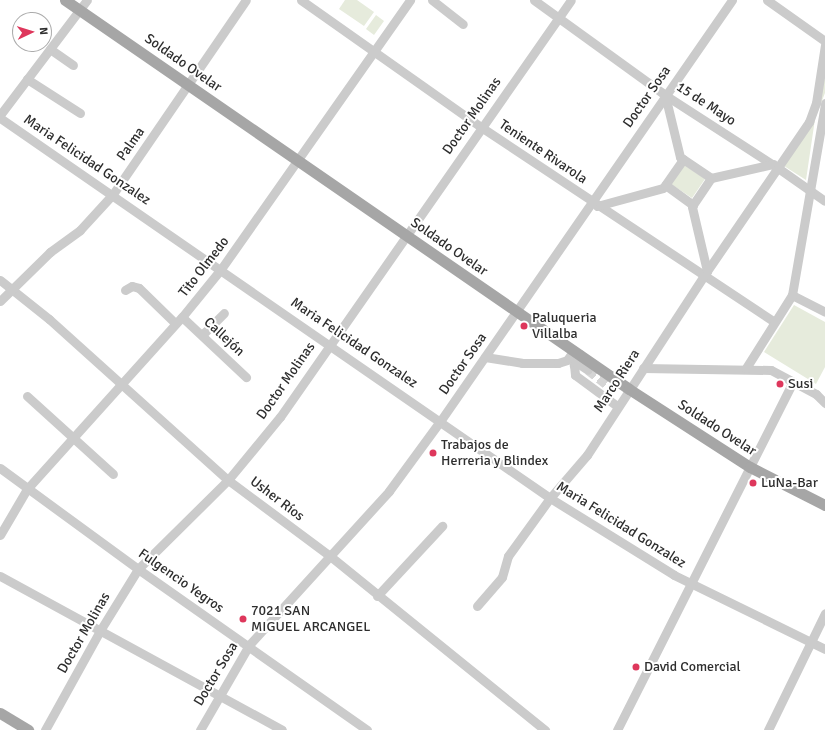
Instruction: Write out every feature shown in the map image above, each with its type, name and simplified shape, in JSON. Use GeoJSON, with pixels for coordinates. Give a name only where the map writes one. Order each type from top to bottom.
{"type":"FeatureCollection","features":[{"type":"Feature","properties":{"kind":"main road","name":"Soldado Ovelar"},"geometry":{"type":"LineString","coordinates":[[65,0],[299,160],[577,355],[626,393],[750,467],[825,505]]}},
{"type":"Feature","properties":{"kind":"main road"},"geometry":{"type":"LineString","coordinates":[[0,713],[28,730]]}},
{"type":"Feature","properties":{"kind":"street"},"geometry":{"type":"LineString","coordinates":[[52,46],[87,0]]}},
{"type":"Feature","properties":{"kind":"street","name":"Palma"},"geometry":{"type":"LineString","coordinates":[[0,301],[50,252],[80,230],[113,194],[246,0]]}},
{"type":"Feature","properties":{"kind":"street","name":"Teniente Rivarola"},"geometry":{"type":"LineString","coordinates":[[301,0],[375,51],[480,127],[594,204],[706,272],[774,322]]}},
{"type":"Feature","properties":{"kind":"street"},"geometry":{"type":"LineString","coordinates":[[432,0],[463,24]]}},
{"type":"Feature","properties":{"kind":"street","name":"15 de Mayo"},"geometry":{"type":"LineString","coordinates":[[534,0],[665,95],[776,166],[825,202]]}},
{"type":"Feature","properties":{"kind":"street","name":"Doctor Molinas"},"geometry":{"type":"LineString","coordinates":[[45,730],[100,629],[138,569],[228,480],[280,417],[407,236],[480,127],[559,18],[570,0]]}},
{"type":"Feature","properties":{"kind":"street","name":"Doctor Sosa"},"geometry":{"type":"LineString","coordinates":[[200,730],[249,645],[389,491],[441,420],[515,312],[594,204],[665,95],[732,0]]}},
{"type":"Feature","properties":{"kind":"street"},"geometry":{"type":"LineString","coordinates":[[767,0],[825,41]]}},
{"type":"Feature","properties":{"kind":"street","name":"Tito Olmedo"},"geometry":{"type":"LineString","coordinates":[[0,535],[27,489],[119,384],[179,320],[221,269],[299,160],[408,1]]}},
{"type":"Feature","properties":{"kind":"street","name":"Marco Riera"},"geometry":{"type":"LineString","coordinates":[[477,606],[502,577],[508,556],[550,498],[587,455],[616,406],[643,368],[776,166],[809,122],[816,103],[825,45]]}},
{"type":"Feature","properties":{"kind":"street"},"geometry":{"type":"LineString","coordinates":[[52,50],[73,65]]}},
{"type":"Feature","properties":{"kind":"street"},"geometry":{"type":"LineString","coordinates":[[0,115],[48,52]]}},
{"type":"Feature","properties":{"kind":"street"},"geometry":{"type":"LineString","coordinates":[[27,79],[80,113]]}},
{"type":"Feature","properties":{"kind":"street"},"geometry":{"type":"LineString","coordinates":[[665,95],[680,157],[711,178],[776,166]]}},
{"type":"Feature","properties":{"kind":"street"},"geometry":{"type":"LineString","coordinates":[[746,368],[792,295],[825,103]]}},
{"type":"Feature","properties":{"kind":"street","name":"Maria Felicidad Gonzalez"},"geometry":{"type":"LineString","coordinates":[[0,118],[441,420],[550,498],[674,576],[825,649]]}},
{"type":"Feature","properties":{"kind":"street"},"geometry":{"type":"LineString","coordinates":[[594,204],[663,188],[682,159]]}},
{"type":"Feature","properties":{"kind":"street"},"geometry":{"type":"LineString","coordinates":[[706,272],[692,207],[711,178]]}},
{"type":"Feature","properties":{"kind":"street"},"geometry":{"type":"LineString","coordinates":[[665,185],[694,205]]}},
{"type":"Feature","properties":{"kind":"street","name":"Usher Ríos"},"geometry":{"type":"LineString","coordinates":[[0,280],[49,318],[119,384],[228,480],[330,556],[377,596],[545,730]]}},
{"type":"Feature","properties":{"kind":"street","name":"Callejón"},"geometry":{"type":"LineString","coordinates":[[125,290],[132,286],[139,288],[179,320],[202,335],[246,377]]}},
{"type":"Feature","properties":{"kind":"street"},"geometry":{"type":"LineString","coordinates":[[792,295],[825,311]]}},
{"type":"Feature","properties":{"kind":"street"},"geometry":{"type":"LineString","coordinates":[[202,335],[224,313]]}},
{"type":"Feature","properties":{"kind":"street"},"geometry":{"type":"LineString","coordinates":[[485,357],[546,364],[563,362],[577,355]]}},
{"type":"Feature","properties":{"kind":"street"},"geometry":{"type":"LineString","coordinates":[[577,355],[588,370]]}},
{"type":"Feature","properties":{"kind":"street"},"geometry":{"type":"LineString","coordinates":[[577,355],[575,375],[616,406]]}},
{"type":"Feature","properties":{"kind":"street"},"geometry":{"type":"LineString","coordinates":[[643,368],[746,368],[771,370],[816,394],[825,403]]}},
{"type":"Feature","properties":{"kind":"street"},"geometry":{"type":"LineString","coordinates":[[617,730],[693,584],[793,382]]}},
{"type":"Feature","properties":{"kind":"street"},"geometry":{"type":"LineString","coordinates":[[615,391],[626,393]]}},
{"type":"Feature","properties":{"kind":"street"},"geometry":{"type":"LineString","coordinates":[[27,396],[74,437],[113,474]]}},
{"type":"Feature","properties":{"kind":"street","name":"Fulgencio Yegros"},"geometry":{"type":"LineString","coordinates":[[0,468],[138,569],[249,645],[356,727],[367,730]]}},
{"type":"Feature","properties":{"kind":"street"},"geometry":{"type":"LineString","coordinates":[[377,596],[442,526]]}},
{"type":"Feature","properties":{"kind":"street"},"geometry":{"type":"LineString","coordinates":[[0,576],[100,629],[282,730]]}},
{"type":"Feature","properties":{"kind":"street"},"geometry":{"type":"LineString","coordinates":[[768,730],[825,613]]}},
{"type":"Feature","properties":{"kind":"shaded area"},"geometry":{"type":"Polygon","coordinates":[[[345,0],[357,0],[374,12],[364,26],[339,9],[345,0]]]}},
{"type":"Feature","properties":{"kind":"shaded area"},"geometry":{"type":"Polygon","coordinates":[[[376,15],[384,21],[374,35],[366,29],[376,15]]]}},
{"type":"Feature","properties":{"kind":"shaded area"},"geometry":{"type":"Polygon","coordinates":[[[825,69],[825,93],[815,119],[806,180],[784,166],[809,127],[825,69]]]}},
{"type":"Feature","properties":{"kind":"shaded area"},"geometry":{"type":"Polygon","coordinates":[[[684,165],[705,179],[692,198],[671,184],[684,165]]]}},
{"type":"Feature","properties":{"kind":"shaded area"},"geometry":{"type":"Polygon","coordinates":[[[794,305],[825,322],[825,367],[816,384],[764,352],[794,305]]]}},
{"type":"Feature","properties":{"kind":"tunnel"},"geometry":{"type":"LineString","coordinates":[[588,370],[615,391]]}},
{"type":"Feature","properties":{"kind":"place","name":"Paluqueria Villalba"},"geometry":{"type":"Point","coordinates":[524,326]}},
{"type":"Feature","properties":{"kind":"place","name":"Susi"},"geometry":{"type":"Point","coordinates":[780,384]}},
{"type":"Feature","properties":{"kind":"place","name":"Trabajos de Herreria y Blindex"},"geometry":{"type":"Point","coordinates":[433,453]}},
{"type":"Feature","properties":{"kind":"place","name":"LuNa-Bar"},"geometry":{"type":"Point","coordinates":[753,483]}},
{"type":"Feature","properties":{"kind":"place","name":"7021 SAN MIGUEL ARCANGEL"},"geometry":{"type":"Point","coordinates":[243,619]}},
{"type":"Feature","properties":{"kind":"place","name":"David Comercial"},"geometry":{"type":"Point","coordinates":[636,667]}}]}
